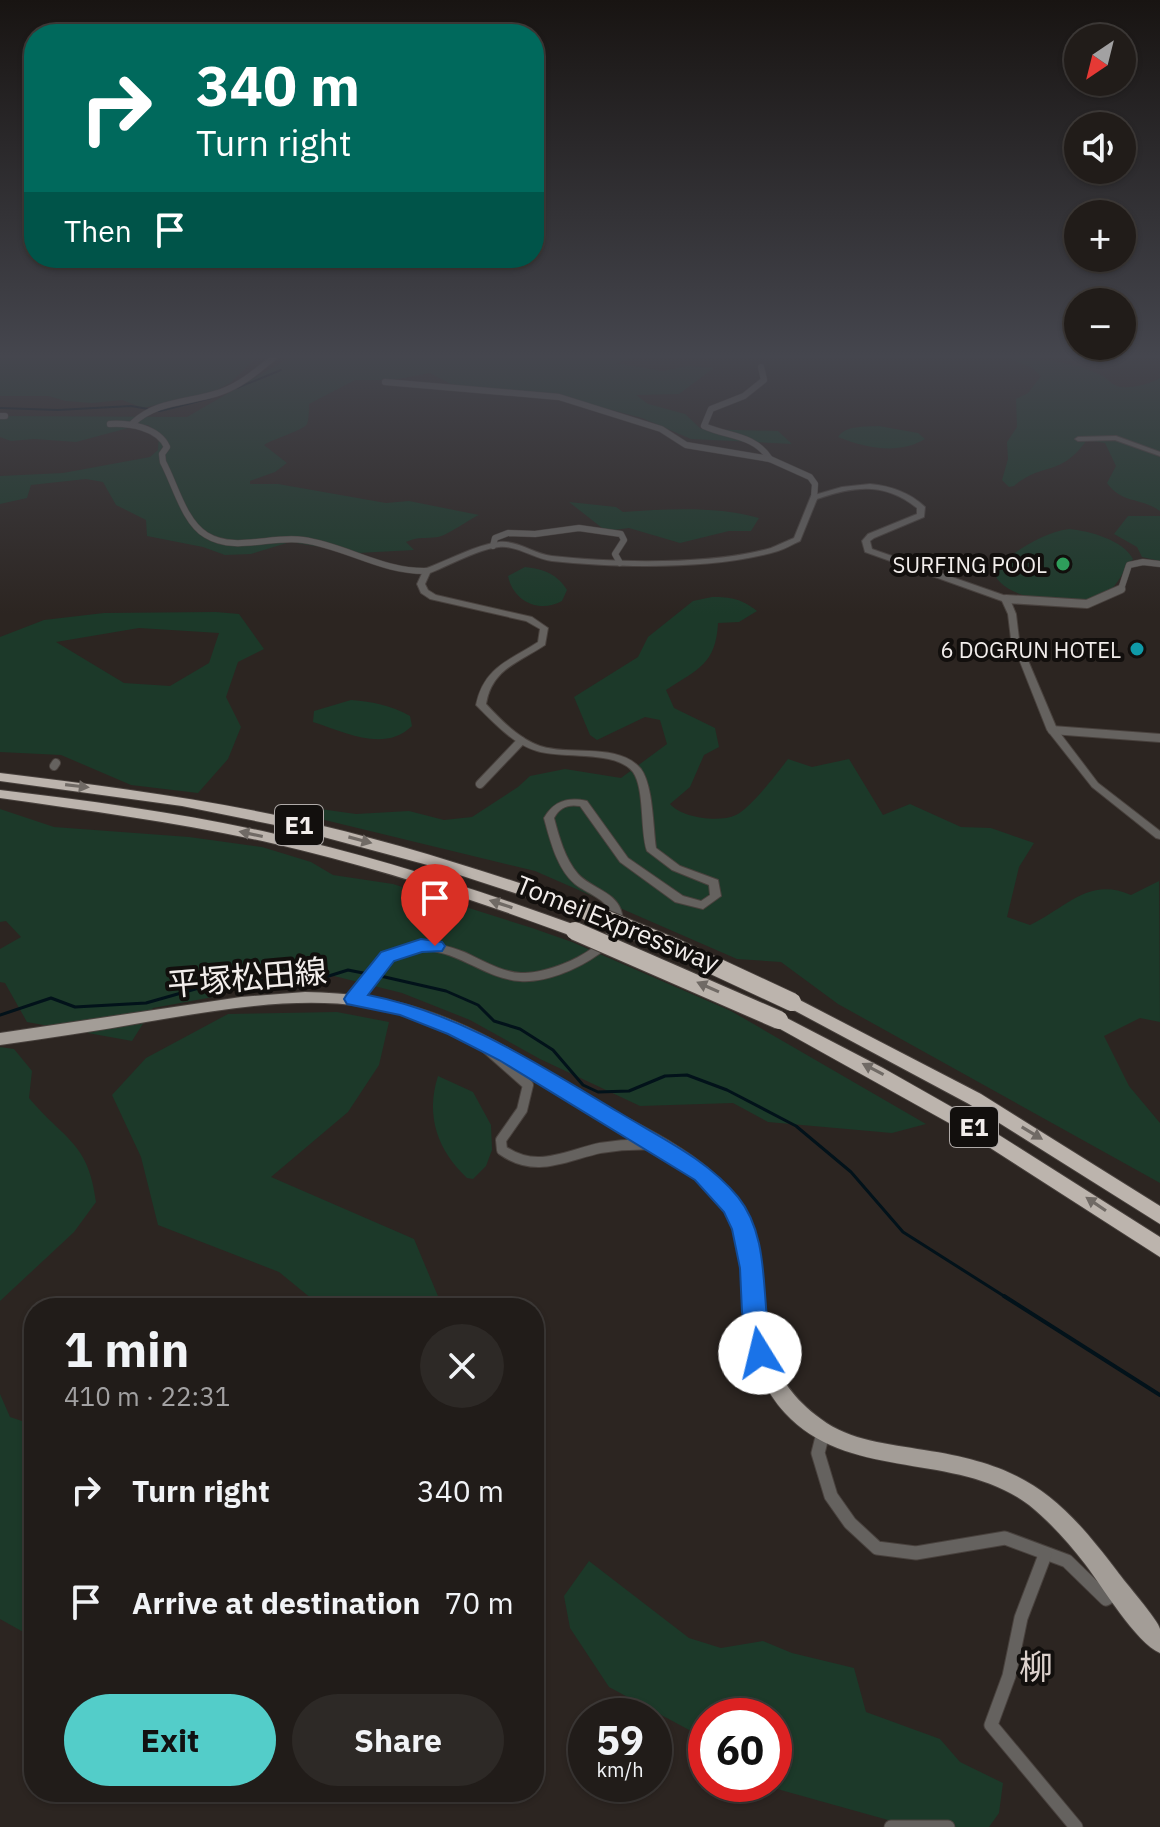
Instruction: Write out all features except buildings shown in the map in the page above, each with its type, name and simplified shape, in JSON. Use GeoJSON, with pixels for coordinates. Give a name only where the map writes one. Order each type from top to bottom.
{"type":"FeatureCollection","features":[{"type":"Feature","properties":{"kind":"highway","name":"Tomei Expressway"},"geometry":{"type":"LineString","coordinates":[[0,777],[164,799],[289,823],[427,859],[588,912],[676,948],[792,1002],[975,1099],[1160,1216]]}},
{"type":"Feature","properties":{"kind":"highway","name":"Tomei Expressway"},"geometry":{"type":"LineString","coordinates":[[0,794],[151,815],[274,839],[441,884],[575,931],[779,1020],[976,1128],[1097,1204],[1160,1248]]}},
{"type":"Feature","properties":{"kind":"main road","name":"平塚松田線"},"geometry":{"type":"LineString","coordinates":[[0,1039],[237,1001],[355,996],[403,1009],[455,1029],[658,1145],[703,1174],[732,1205],[748,1245],[757,1336],[765,1365],[790,1406],[823,1433],[848,1445],[878,1454],[961,1466],[1012,1483],[1055,1513],[1160,1642]]}},
{"type":"Feature","properties":{"kind":"street"},"geometry":{"type":"LineString","coordinates":[[166,443],[163,462],[194,523],[206,535],[251,543],[304,540],[397,568],[427,571],[504,544],[549,558],[620,563],[716,559],[781,547],[797,539],[814,498],[815,484],[810,477],[770,459],[700,449],[683,443]]}},
{"type":"Feature","properties":{"kind":"street"},"geometry":{"type":"LineString","coordinates":[[760,443],[770,459]]}},
{"type":"Feature","properties":{"kind":"street"},"geometry":{"type":"LineString","coordinates":[[1130,443],[1160,454]]}},
{"type":"Feature","properties":{"kind":"street"},"geometry":{"type":"LineString","coordinates":[[814,498],[868,486],[901,491],[921,507],[921,515],[871,536],[866,541],[868,550],[1006,599],[1093,603],[1121,589],[1129,565],[1143,562],[1160,564]]}},
{"type":"Feature","properties":{"kind":"street"},"geometry":{"type":"LineString","coordinates":[[493,546],[495,538],[503,534],[592,528],[621,534],[624,540],[615,554],[620,563]]}},
{"type":"Feature","properties":{"kind":"street"},"geometry":{"type":"LineString","coordinates":[[355,996],[388,957],[421,946],[435,946],[509,975],[533,977],[567,967],[611,940],[617,931],[616,912],[573,876],[554,837],[549,818],[565,802],[583,803],[624,860],[679,899],[703,905],[716,896],[714,883],[676,868],[651,849],[643,784],[631,763],[609,757],[550,752],[521,741],[481,705],[487,683],[497,669],[542,643],[546,633],[544,628],[529,619],[433,597],[424,591],[421,584],[427,571]]}},
{"type":"Feature","properties":{"kind":"street"},"geometry":{"type":"LineString","coordinates":[[1006,599],[1012,614],[1015,639],[1052,730],[1095,785],[1160,836]]}},
{"type":"Feature","properties":{"kind":"street"},"geometry":{"type":"LineString","coordinates":[[1052,730],[1160,738]]}},
{"type":"Feature","properties":{"kind":"street"},"geometry":{"type":"LineString","coordinates":[[480,784],[521,741]]}},
{"type":"Feature","properties":{"kind":"street"},"geometry":{"type":"LineString","coordinates":[[455,1029],[484,1045],[528,1085],[522,1110],[501,1140],[502,1150],[511,1159],[551,1164],[599,1149],[658,1145]]}},
{"type":"Feature","properties":{"kind":"street"},"geometry":{"type":"LineString","coordinates":[[823,1433],[818,1453],[831,1496],[850,1523],[877,1548],[916,1553],[1005,1538],[1067,1561],[1106,1599],[1118,1592]]}},
{"type":"Feature","properties":{"kind":"street"},"geometry":{"type":"LineString","coordinates":[[1045,1555],[1021,1618],[1009,1676],[991,1725],[1076,1827]]}},
{"type":"Feature","properties":{"kind":"street"},"geometry":{"type":"LineString","coordinates":[[891,1827],[948,1827]]}},
{"type":"Feature","properties":{"kind":"green space"},"geometry":{"type":"Polygon","coordinates":[[[158,443],[268,443],[264,445],[287,463],[275,472],[250,481],[250,484],[278,484],[386,503],[409,501],[479,515],[442,536],[406,542],[414,550],[358,553],[290,542],[251,554],[225,555],[203,547],[147,536],[146,520],[116,505],[103,482],[86,479],[31,485],[27,498],[0,504],[0,476],[63,473],[150,457],[158,450],[158,443]]]}},
{"type":"Feature","properties":{"kind":"green space"},"geometry":{"type":"Polygon","coordinates":[[[857,443],[916,443],[893,448],[857,443]]]}},
{"type":"Feature","properties":{"kind":"green space"},"geometry":{"type":"Polygon","coordinates":[[[1007,443],[1084,443],[1060,465],[1009,487],[1002,480],[1008,459],[1007,443]]]}},
{"type":"Feature","properties":{"kind":"green space"},"geometry":{"type":"Polygon","coordinates":[[[1105,443],[1160,443],[1160,511],[1113,490],[1107,483],[1116,466],[1105,443]]]}},
{"type":"Feature","properties":{"kind":"green space"},"geometry":{"type":"Polygon","coordinates":[[[569,502],[616,507],[623,512],[709,510],[759,518],[751,531],[729,531],[680,543],[629,528],[606,531],[569,502]]]}},
{"type":"Feature","properties":{"kind":"green space"},"geometry":{"type":"Polygon","coordinates":[[[1128,516],[1160,516],[1160,561],[1142,557],[1137,547],[1114,534],[1128,516]]]}},
{"type":"Feature","properties":{"kind":"green space","name":"SURFING POOL"},"geometry":{"type":"Polygon","coordinates":[[[1069,529],[1096,534],[1114,542],[1133,559],[1107,593],[1090,600],[1039,599],[1007,588],[997,579],[993,567],[1039,539],[1069,529]]]}},
{"type":"Feature","properties":{"kind":"green space"},"geometry":{"type":"Polygon","coordinates":[[[525,567],[544,571],[559,580],[567,590],[562,601],[545,606],[528,603],[521,598],[508,576],[525,567]]]}},
{"type":"Feature","properties":{"kind":"green space"},"geometry":{"type":"Polygon","coordinates":[[[712,597],[736,600],[757,611],[739,622],[718,623],[717,637],[709,657],[666,690],[674,708],[715,728],[719,747],[704,755],[690,787],[670,804],[676,809],[701,818],[720,819],[736,815],[764,790],[788,759],[812,767],[849,759],[883,815],[910,804],[961,827],[991,828],[1034,843],[1019,867],[1007,917],[1030,925],[1089,892],[1116,890],[1131,895],[1159,881],[1160,1022],[1140,1018],[1104,1036],[1129,1086],[1160,1123],[1160,1183],[838,1004],[781,962],[737,959],[535,871],[300,814],[306,807],[356,814],[409,811],[444,820],[472,817],[530,776],[565,769],[621,778],[667,744],[660,720],[645,717],[597,740],[590,735],[574,697],[638,657],[648,637],[693,601],[712,597]]]}},
{"type":"Feature","properties":{"kind":"green space"},"geometry":{"type":"Polygon","coordinates":[[[104,613],[239,614],[264,649],[238,662],[226,697],[241,727],[228,759],[198,793],[131,785],[61,755],[0,752],[0,637],[44,620],[104,613]],[[139,628],[56,642],[124,683],[170,686],[209,663],[219,633],[139,628]]]}},
{"type":"Feature","properties":{"kind":"green space"},"geometry":{"type":"Polygon","coordinates":[[[351,700],[396,709],[410,716],[412,726],[401,734],[377,739],[351,735],[313,722],[314,711],[351,700]]]}},
{"type":"Feature","properties":{"kind":"green space"},"geometry":{"type":"Polygon","coordinates":[[[0,809],[54,827],[189,837],[262,847],[311,862],[333,875],[393,884],[532,928],[572,942],[731,1011],[926,1124],[892,1133],[768,1122],[733,1103],[640,1106],[540,1059],[470,1020],[402,993],[326,974],[290,970],[213,997],[153,1008],[132,1041],[27,1022],[5,983],[0,982],[0,949],[21,937],[6,921],[0,922],[0,809]]]}},
{"type":"Feature","properties":{"kind":"green space"},"geometry":{"type":"Polygon","coordinates":[[[337,1012],[389,1022],[379,1065],[348,1112],[271,1177],[414,1239],[439,1298],[311,1298],[279,1272],[158,1225],[141,1157],[112,1095],[146,1058],[228,1014],[337,1012]]]}},
{"type":"Feature","properties":{"kind":"green space"},"geometry":{"type":"Polygon","coordinates":[[[0,1047],[14,1049],[32,1071],[29,1098],[81,1154],[93,1182],[96,1202],[74,1232],[0,1301],[0,1047]]]}},
{"type":"Feature","properties":{"kind":"green space"},"geometry":{"type":"Polygon","coordinates":[[[438,1076],[473,1092],[491,1125],[492,1150],[486,1166],[473,1179],[467,1178],[457,1168],[437,1132],[433,1105],[438,1076]]]}},
{"type":"Feature","properties":{"kind":"green space"},"geometry":{"type":"Polygon","coordinates":[[[0,1394],[10,1417],[24,1422],[24,1632],[0,1619],[0,1394]]]}},
{"type":"Feature","properties":{"kind":"green space"},"geometry":{"type":"Polygon","coordinates":[[[589,1561],[689,1638],[721,1648],[763,1641],[792,1653],[854,1668],[866,1712],[940,1739],[960,1762],[1003,1783],[999,1813],[989,1827],[913,1827],[792,1793],[792,1698],[688,1698],[688,1729],[672,1721],[672,1698],[630,1698],[609,1687],[570,1628],[564,1596],[589,1561]]]}},
{"type":"Feature","properties":{"kind":"waterway"},"geometry":{"type":"LineString","coordinates":[[0,1015],[51,998],[75,1007],[146,1003],[220,982],[249,983],[290,976],[316,980],[348,970],[368,974]]}},
{"type":"Feature","properties":{"kind":"waterway"},"geometry":{"type":"LineString","coordinates":[[376,975],[446,991],[478,1005],[494,1021],[520,1029],[553,1050],[583,1085],[598,1092],[629,1091],[665,1076],[687,1075],[727,1090],[796,1126],[851,1172],[903,1232],[1007,1298]]}},
{"type":"Feature","properties":{"kind":"waterway"},"geometry":{"type":"LineString","coordinates":[[1004,1296],[1160,1395]]}},
{"type":"Feature","properties":{"kind":"place","name":"SURFING POOL"},"geometry":{"type":"Point","coordinates":[1063,564]}},
{"type":"Feature","properties":{"kind":"place","name":"6 DOGRUN HOTEL"},"geometry":{"type":"Point","coordinates":[1137,649]}},
{"type":"Feature","properties":{"kind":"district","name":"柳"},"geometry":{"type":"Point","coordinates":[1036,1666]}},
{"type":"Feature","properties":{"kind":"route"},"geometry":{"type":"LineString","coordinates":[[435,946],[421,946],[388,957],[354,999],[403,1009],[455,1029],[506,1055],[703,1174],[732,1205],[744,1228],[752,1268],[760,1353]]}}]}
